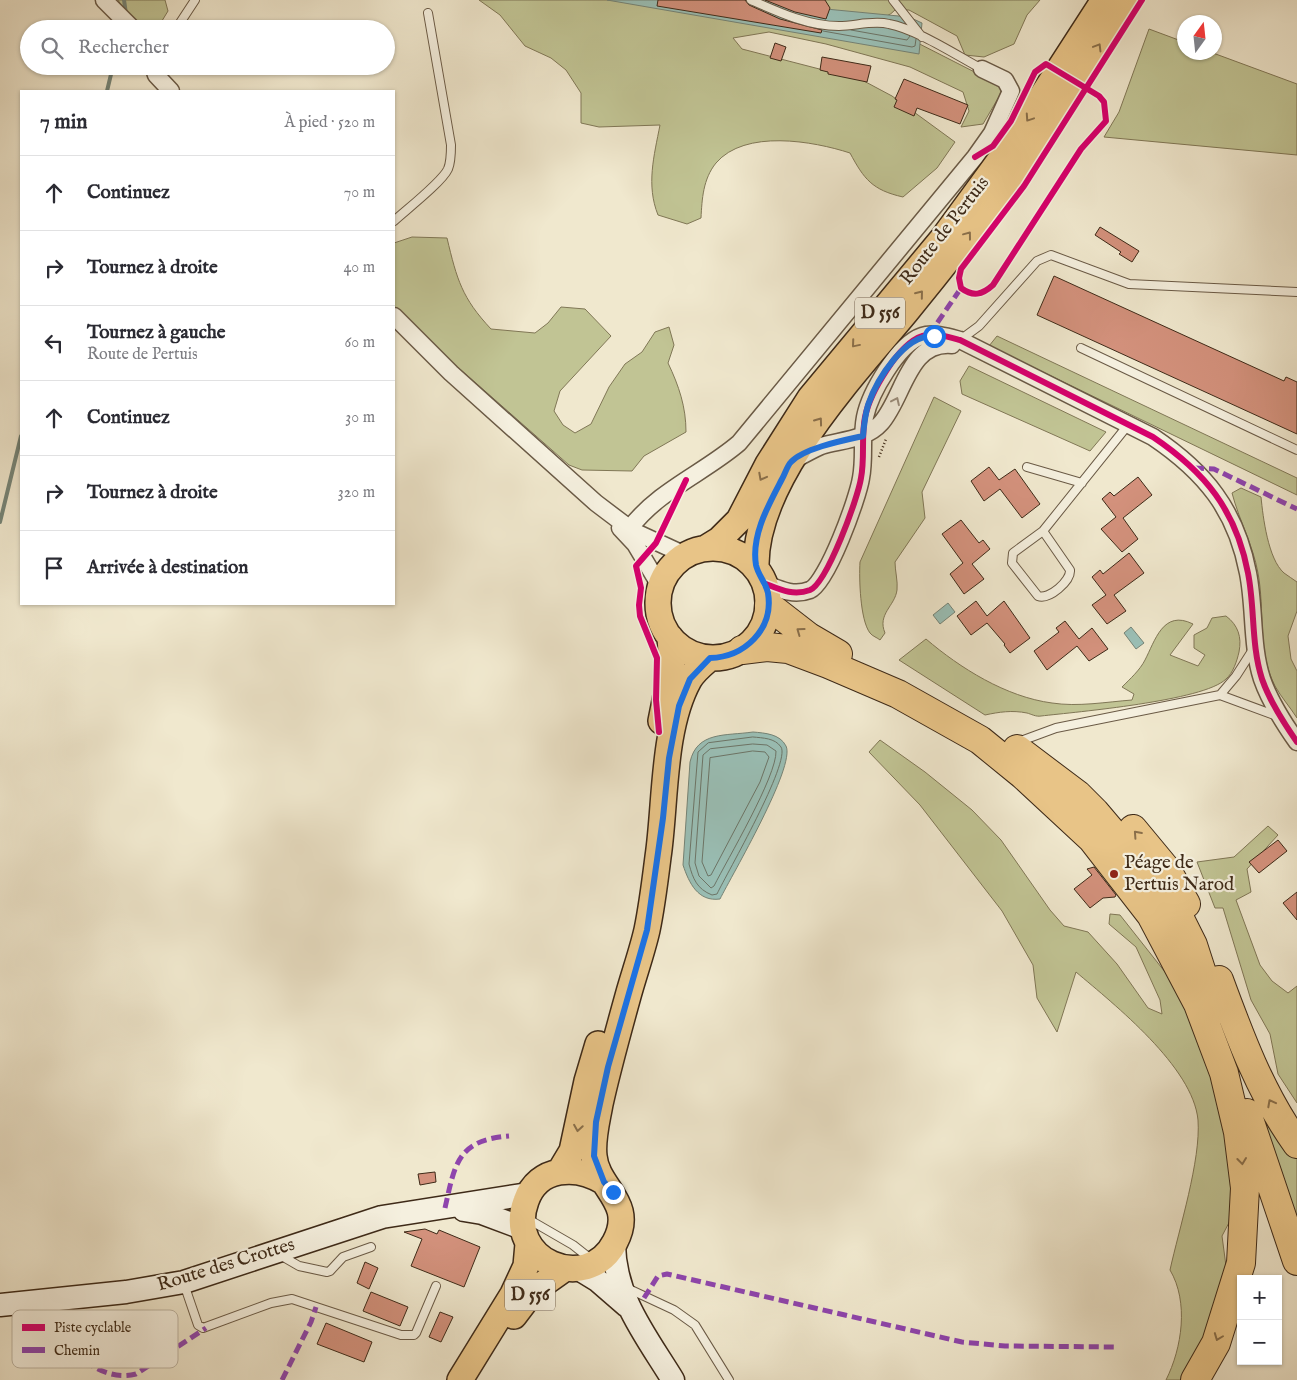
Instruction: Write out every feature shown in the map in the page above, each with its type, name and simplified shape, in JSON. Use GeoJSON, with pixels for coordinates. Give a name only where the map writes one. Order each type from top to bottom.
{"type":"FeatureCollection","features":[{"type":"Feature","properties":{"kind":"highway"},"geometry":{"type":"LineString","coordinates":[[764,586],[809,637],[1012,745],[1066,770],[1118,813],[1167,870],[1205,944],[1252,1066],[1274,1110],[1297,1144]]}},
{"type":"Feature","properties":{"kind":"highway"},"geometry":{"type":"LineString","coordinates":[[742,650],[767,647],[788,650],[855,675],[898,694],[980,740],[1005,759],[1042,780],[1094,865],[1178,967],[1198,1004],[1224,1073],[1238,1132],[1245,1188],[1241,1263],[1216,1344],[1195,1380]]}},
{"type":"Feature","properties":{"kind":"highway"},"geometry":{"type":"LineString","coordinates":[[1012,745],[1042,780],[1111,848],[1170,924],[1190,959],[1216,1019],[1297,1261]]}},
{"type":"Feature","properties":{"kind":"main road","name":"D 556"},"geometry":{"type":"LineString","coordinates":[[1064,83],[1104,0]]}},
{"type":"Feature","properties":{"kind":"main road","name":"D 556"},"geometry":{"type":"LineString","coordinates":[[1064,83],[1125,0]]}},
{"type":"Feature","properties":{"kind":"main road","name":"Route de Pertuis"},"geometry":{"type":"LineString","coordinates":[[764,586],[760,530],[764,515],[792,461],[840,391],[987,210],[1064,83]]}},
{"type":"Feature","properties":{"kind":"main road","name":"Route de Pertuis"},"geometry":{"type":"LineString","coordinates":[[696,551],[719,540],[739,520],[768,464],[810,398],[943,238],[1003,156],[1064,83]]}},
{"type":"Feature","properties":{"kind":"main road"},"geometry":{"type":"LineString","coordinates":[[720,548],[734,551],[746,558],[764,586],[765,624],[755,639],[742,650],[726,656],[710,658],[688,652],[670,637],[661,621],[658,604],[660,586],[670,568],[696,551],[720,548]]}},
{"type":"Feature","properties":{"kind":"main road"},"geometry":{"type":"LineString","coordinates":[[560,1171],[572,1151],[587,1081],[632,928],[650,816],[659,729],[672,666],[670,637]]}},
{"type":"Feature","properties":{"kind":"main road"},"geometry":{"type":"LineString","coordinates":[[629,1308],[597,1280],[595,1270],[614,1244],[620,1232],[621,1218],[616,1198],[604,1182],[594,1156],[596,1122],[608,1067],[647,930],[674,728],[679,706],[690,679],[710,658]]}},
{"type":"Feature","properties":{"kind":"main road"},"geometry":{"type":"LineString","coordinates":[[523,1219],[547,1176],[560,1171],[575,1170],[591,1174],[604,1182]]}},
{"type":"Feature","properties":{"kind":"main road"},"geometry":{"type":"LineString","coordinates":[[448,1208],[523,1219]]}},
{"type":"Feature","properties":{"kind":"main road"},"geometry":{"type":"LineString","coordinates":[[448,1208],[523,1219]]}},
{"type":"Feature","properties":{"kind":"main road","name":"Route des Crottes"},"geometry":{"type":"LineString","coordinates":[[0,1305],[126,1292],[184,1282],[382,1217],[448,1208]]}},
{"type":"Feature","properties":{"kind":"main road","name":"D 556"},"geometry":{"type":"LineString","coordinates":[[460,1380],[513,1294],[526,1266],[523,1219]]}},
{"type":"Feature","properties":{"kind":"main road"},"geometry":{"type":"LineString","coordinates":[[523,1219],[538,1256],[550,1264],[595,1270],[629,1308],[673,1380]]}},
{"type":"Feature","properties":{"kind":"main road","name":"D 556"},"geometry":{"type":"LineString","coordinates":[[471,1380],[520,1306],[545,1280],[595,1270]]}},
{"type":"Feature","properties":{"kind":"street"},"geometry":{"type":"LineString","coordinates":[[104,0],[124,20]]}},
{"type":"Feature","properties":{"kind":"street"},"geometry":{"type":"LineString","coordinates":[[630,528],[654,501],[718,461],[739,443],[975,157],[992,133],[1011,91],[1005,80],[982,69]]}},
{"type":"Feature","properties":{"kind":"street"},"geometry":{"type":"LineString","coordinates":[[156,75],[170,90]]}},
{"type":"Feature","properties":{"kind":"street"},"geometry":{"type":"LineString","coordinates":[[395,317],[451,373],[596,503],[635,544],[660,586]]}},
{"type":"Feature","properties":{"kind":"street"},"geometry":{"type":"LineString","coordinates":[[764,586],[790,593],[811,589],[819,584],[827,570],[855,501],[861,479],[863,436],[868,404],[882,379],[899,353],[914,339],[925,335],[960,340],[988,356],[1153,438],[1194,468],[1207,481],[1230,517],[1248,574],[1255,646],[1262,677],[1280,718],[1297,742]]}},
{"type":"Feature","properties":{"kind":"street"},"geometry":{"type":"LineString","coordinates":[[792,461],[818,448],[863,436],[879,426],[892,409],[914,362],[931,346],[944,344],[958,346],[988,356]]}},
{"type":"Feature","properties":{"kind":"street"},"geometry":{"type":"LineString","coordinates":[[596,503],[630,528],[656,543],[696,551]]}},
{"type":"Feature","properties":{"kind":"lane"},"geometry":{"type":"LineString","coordinates":[[182,20],[195,0]]}},
{"type":"Feature","properties":{"kind":"lane"},"geometry":{"type":"LineString","coordinates":[[751,0],[806,21],[836,26],[889,24],[923,38],[982,69]]}},
{"type":"Feature","properties":{"kind":"lane"},"geometry":{"type":"LineString","coordinates":[[893,0],[923,38]]}},
{"type":"Feature","properties":{"kind":"lane"},"geometry":{"type":"LineString","coordinates":[[395,221],[440,179],[448,170],[450,162],[451,145],[428,13]]}},
{"type":"Feature","properties":{"kind":"lane"},"geometry":{"type":"LineString","coordinates":[[960,340],[979,326],[1037,261],[1051,255],[1129,284],[1297,292]]}},
{"type":"Feature","properties":{"kind":"lane"},"geometry":{"type":"LineString","coordinates":[[1081,348],[1297,450]]}},
{"type":"Feature","properties":{"kind":"lane"},"geometry":{"type":"LineString","coordinates":[[1043,531],[1070,570],[1070,574],[1069,578],[1048,596],[1043,597],[1038,596],[1012,563],[1011,557],[1013,553],[1043,531],[1128,426]]}},
{"type":"Feature","properties":{"kind":"lane"},"geometry":{"type":"LineString","coordinates":[[1027,467],[1082,483]]}},
{"type":"Feature","properties":{"kind":"lane"},"geometry":{"type":"LineString","coordinates":[[1220,695],[1236,676],[1255,646]]}},
{"type":"Feature","properties":{"kind":"lane"},"geometry":{"type":"LineString","coordinates":[[1012,745],[1028,737],[1056,728],[1220,695],[1280,718]]}},
{"type":"Feature","properties":{"kind":"lane"},"geometry":{"type":"LineString","coordinates":[[448,1208],[494,1208]]}},
{"type":"Feature","properties":{"kind":"lane"},"geometry":{"type":"LineString","coordinates":[[274,1252],[299,1266],[327,1272],[343,1257],[371,1247]]}},
{"type":"Feature","properties":{"kind":"lane"},"geometry":{"type":"LineString","coordinates":[[595,1270],[642,1297],[684,1316],[695,1325],[729,1380]]}},
{"type":"Feature","properties":{"kind":"lane"},"geometry":{"type":"LineString","coordinates":[[184,1282],[198,1325],[203,1328],[271,1303],[292,1299],[401,1335],[414,1335],[416,1333],[436,1286]]}},
{"type":"Feature","properties":{"kind":"green space"},"geometry":{"type":"Polygon","coordinates":[[[118,0],[165,0],[168,11],[162,20],[133,20],[118,0]]]}},
{"type":"Feature","properties":{"kind":"green space"},"geometry":{"type":"Polygon","coordinates":[[[479,0],[712,0],[900,34],[1002,86],[1000,95],[983,124],[961,127],[969,111],[963,92],[910,67],[826,44],[769,32],[733,38],[742,49],[862,80],[892,96],[955,142],[937,168],[903,197],[876,187],[865,177],[850,153],[799,142],[761,142],[744,145],[729,152],[716,163],[706,182],[701,218],[687,224],[658,215],[654,204],[652,170],[660,125],[599,127],[581,123],[581,93],[566,70],[551,58],[525,46],[500,15],[479,0]]]}},
{"type":"Feature","properties":{"kind":"green space"},"geometry":{"type":"Polygon","coordinates":[[[777,0],[1040,0],[1027,15],[1014,44],[984,57],[965,55],[957,36],[909,10],[895,10],[885,16],[872,19],[856,19],[820,12],[777,0]]]}},
{"type":"Feature","properties":{"kind":"green space"},"geometry":{"type":"Polygon","coordinates":[[[1149,29],[1177,39],[1177,60],[1222,60],[1222,56],[1297,84],[1297,155],[1104,137],[1119,112],[1149,29]]]}},
{"type":"Feature","properties":{"kind":"green space"},"geometry":{"type":"Polygon","coordinates":[[[412,237],[447,238],[462,288],[473,308],[491,329],[535,333],[548,323],[561,307],[585,309],[611,336],[560,391],[554,411],[563,425],[575,433],[591,424],[609,387],[625,364],[642,352],[655,332],[669,327],[674,345],[668,363],[681,397],[685,414],[686,432],[644,456],[632,471],[582,470],[569,465],[395,312],[395,243],[412,237]]]}},
{"type":"Feature","properties":{"kind":"green space"},"geometry":{"type":"Polygon","coordinates":[[[997,336],[1297,478],[1297,495],[989,346],[997,336]]]}},
{"type":"Feature","properties":{"kind":"green space"},"geometry":{"type":"Polygon","coordinates":[[[969,366],[1106,432],[1090,451],[962,394],[960,381],[969,366]]]}},
{"type":"Feature","properties":{"kind":"green space"},"geometry":{"type":"Polygon","coordinates":[[[934,397],[961,411],[922,492],[925,518],[895,562],[896,596],[885,615],[883,626],[885,633],[880,640],[870,633],[864,619],[860,588],[860,562],[934,397]]]}},
{"type":"Feature","properties":{"kind":"green space"},"geometry":{"type":"Polygon","coordinates":[[[1241,488],[1261,497],[1267,537],[1274,558],[1278,567],[1297,582],[1297,611],[1288,636],[1291,659],[1297,671],[1297,718],[1275,686],[1269,673],[1264,645],[1258,573],[1253,552],[1232,493],[1241,488]]]}},
{"type":"Feature","properties":{"kind":"green space"},"geometry":{"type":"Polygon","coordinates":[[[1226,616],[1236,627],[1240,641],[1236,663],[1231,674],[1226,679],[1213,687],[1193,694],[1109,708],[1039,716],[1016,712],[1000,712],[985,715],[899,660],[926,639],[984,680],[1018,695],[1052,703],[1072,704],[1132,700],[1134,694],[1122,687],[1145,660],[1157,636],[1167,624],[1183,620],[1193,624],[1170,655],[1198,666],[1205,655],[1194,648],[1194,635],[1207,628],[1212,618],[1226,616]]]}},
{"type":"Feature","properties":{"kind":"green space"},"geometry":{"type":"Polygon","coordinates":[[[880,740],[925,772],[972,810],[1001,840],[1050,910],[1064,926],[1088,932],[1117,964],[1148,1008],[1162,1014],[1160,1000],[1136,947],[1109,924],[1110,914],[1120,915],[1180,991],[1227,1114],[1233,1215],[1222,1236],[1226,1266],[1218,1311],[1185,1380],[1166,1380],[1176,1354],[1181,1325],[1180,1296],[1170,1270],[1196,1155],[1198,1120],[1193,1100],[1182,1079],[1150,1038],[1076,972],[1057,1032],[1037,998],[1033,965],[1002,911],[920,805],[869,752],[880,740]]]}},
{"type":"Feature","properties":{"kind":"green space"},"geometry":{"type":"Polygon","coordinates":[[[1268,826],[1278,835],[1247,869],[1251,892],[1236,900],[1260,965],[1272,981],[1288,993],[1297,986],[1297,1103],[1278,1074],[1270,1034],[1251,1000],[1223,908],[1215,908],[1197,862],[1234,857],[1268,826]]]}},
{"type":"Feature","properties":{"kind":"green space"},"geometry":{"type":"Polygon","coordinates":[[[1263,1125],[1274,1130],[1297,1159],[1297,1223],[1263,1125]]]}},
{"type":"Feature","properties":{"kind":"water"},"geometry":{"type":"Polygon","coordinates":[[[607,0],[821,0],[826,9],[909,17],[922,23],[919,54],[607,0]]]}},
{"type":"Feature","properties":{"kind":"water"},"geometry":{"type":"Polygon","coordinates":[[[948,603],[955,612],[940,624],[933,615],[948,603]]]}},
{"type":"Feature","properties":{"kind":"water"},"geometry":{"type":"Polygon","coordinates":[[[1131,627],[1144,643],[1136,649],[1124,633],[1131,627]]]}},
{"type":"Feature","properties":{"kind":"water"},"geometry":{"type":"Polygon","coordinates":[[[753,732],[772,735],[780,739],[786,746],[787,757],[773,797],[720,899],[712,899],[700,894],[696,890],[688,878],[683,865],[690,762],[699,745],[706,740],[723,735],[753,732]]]}},
{"type":"Feature","properties":{"kind":"building"},"geometry":{"type":"Polygon","coordinates":[[[658,0],[745,0],[749,5],[780,19],[822,30],[821,33],[657,6],[658,0]]]}},
{"type":"Feature","properties":{"kind":"building"},"geometry":{"type":"Polygon","coordinates":[[[765,0],[825,0],[830,8],[826,19],[795,12],[765,0]]]}},
{"type":"Feature","properties":{"kind":"building"},"geometry":{"type":"Polygon","coordinates":[[[775,43],[786,47],[781,61],[770,58],[775,43]]]}},
{"type":"Feature","properties":{"kind":"building"},"geometry":{"type":"Polygon","coordinates":[[[822,57],[871,66],[867,82],[828,74],[828,72],[820,70],[822,57]]]}},
{"type":"Feature","properties":{"kind":"building"},"geometry":{"type":"Polygon","coordinates":[[[904,79],[968,105],[960,124],[917,108],[914,116],[894,107],[897,100],[895,99],[904,79]]]}},
{"type":"Feature","properties":{"kind":"building"},"geometry":{"type":"Polygon","coordinates":[[[1100,227],[1139,251],[1132,262],[1119,254],[1121,252],[1095,235],[1100,227]]]}},
{"type":"Feature","properties":{"kind":"building"},"geometry":{"type":"Polygon","coordinates":[[[1054,276],[1284,381],[1286,377],[1297,382],[1297,434],[1037,315],[1054,276]]]}},
{"type":"Feature","properties":{"kind":"building"},"geometry":{"type":"Polygon","coordinates":[[[989,467],[999,480],[1015,469],[1040,504],[1022,518],[1000,489],[984,501],[971,481],[989,467]]]}},
{"type":"Feature","properties":{"kind":"building"},"geometry":{"type":"Polygon","coordinates":[[[1138,477],[1152,495],[1123,518],[1138,539],[1122,552],[1101,529],[1116,517],[1102,499],[1110,492],[1114,496],[1138,477]]]}},
{"type":"Feature","properties":{"kind":"building"},"geometry":{"type":"Polygon","coordinates":[[[961,520],[979,543],[983,540],[990,549],[972,564],[984,579],[964,594],[950,574],[963,563],[942,534],[961,520]]]}},
{"type":"Feature","properties":{"kind":"building"},"geometry":{"type":"Polygon","coordinates":[[[1129,553],[1144,573],[1114,595],[1126,611],[1107,624],[1092,605],[1106,595],[1092,577],[1100,570],[1103,574],[1129,553]]]}},
{"type":"Feature","properties":{"kind":"building"},"geometry":{"type":"Polygon","coordinates":[[[976,601],[987,616],[1004,601],[1030,638],[1010,653],[1005,644],[987,623],[971,635],[957,616],[976,601]]]}},
{"type":"Feature","properties":{"kind":"building"},"geometry":{"type":"Polygon","coordinates":[[[1065,621],[1079,639],[1092,628],[1108,649],[1089,661],[1077,646],[1047,670],[1034,651],[1059,632],[1056,628],[1065,621]]]}},
{"type":"Feature","properties":{"kind":"building"},"geometry":{"type":"Polygon","coordinates":[[[1278,840],[1287,851],[1259,873],[1249,862],[1278,840]]]}},
{"type":"Feature","properties":{"kind":"building"},"geometry":{"type":"Polygon","coordinates":[[[1094,867],[1116,895],[1115,897],[1103,898],[1090,908],[1074,889],[1092,875],[1087,869],[1094,867]]]}},
{"type":"Feature","properties":{"kind":"building"},"geometry":{"type":"Polygon","coordinates":[[[1297,892],[1297,920],[1283,903],[1297,892]]]}},
{"type":"Feature","properties":{"kind":"building"},"geometry":{"type":"Polygon","coordinates":[[[435,1172],[436,1182],[420,1185],[418,1174],[435,1172]]]}},
{"type":"Feature","properties":{"kind":"building"},"geometry":{"type":"Polygon","coordinates":[[[425,1229],[437,1234],[439,1230],[480,1247],[464,1287],[411,1266],[422,1239],[404,1232],[425,1229]]]}},
{"type":"Feature","properties":{"kind":"building"},"geometry":{"type":"Polygon","coordinates":[[[365,1262],[378,1268],[369,1289],[357,1283],[365,1262]]]}},
{"type":"Feature","properties":{"kind":"building"},"geometry":{"type":"Polygon","coordinates":[[[371,1292],[408,1307],[400,1326],[363,1311],[371,1292]]]}},
{"type":"Feature","properties":{"kind":"building"},"geometry":{"type":"Polygon","coordinates":[[[440,1312],[453,1317],[441,1342],[429,1337],[440,1312]]]}},
{"type":"Feature","properties":{"kind":"building"},"geometry":{"type":"Polygon","coordinates":[[[326,1323],[372,1342],[364,1362],[317,1344],[326,1323]]]}},
{"type":"Feature","properties":{"kind":"waterway"},"geometry":{"type":"LineString","coordinates":[[124,0],[126,14]]}},
{"type":"Feature","properties":{"kind":"waterway"},"geometry":{"type":"LineString","coordinates":[[107,90],[111,75]]}},
{"type":"Feature","properties":{"kind":"waterway"},"geometry":{"type":"LineString","coordinates":[[0,522],[20,440]]}},
{"type":"Feature","properties":{"kind":"marked path"},"geometry":{"type":"LineString","coordinates":[[929,335],[961,288]]}},
{"type":"Feature","properties":{"kind":"marked path"},"geometry":{"type":"LineString","coordinates":[[1194,468],[1214,469],[1297,509]]}},
{"type":"Feature","properties":{"kind":"marked path"},"geometry":{"type":"LineString","coordinates":[[445,1208],[452,1179],[461,1157],[478,1143],[492,1138],[509,1136]]}},
{"type":"Feature","properties":{"kind":"marked path"},"geometry":{"type":"LineString","coordinates":[[644,1298],[658,1276],[667,1274],[962,1342],[1005,1346],[1116,1347]]}},
{"type":"Feature","properties":{"kind":"marked path"},"geometry":{"type":"LineString","coordinates":[[282,1380],[311,1322],[316,1307]]}},
{"type":"Feature","properties":{"kind":"marked path"},"geometry":{"type":"LineString","coordinates":[[178,1346],[206,1328]]}},
{"type":"Feature","properties":{"kind":"marked path"},"geometry":{"type":"LineString","coordinates":[[97,1368],[110,1374],[118,1375],[136,1374],[145,1368]]}},
{"type":"Feature","properties":{"kind":"cycle path"},"geometry":{"type":"LineString","coordinates":[[975,157],[993,146],[1011,121],[1035,72],[1046,64],[1099,96],[1104,102],[1106,121],[1081,149],[993,285],[977,294],[970,293],[961,288],[959,278],[961,269],[1024,186],[1142,0]]}},
{"type":"Feature","properties":{"kind":"cycle path"},"geometry":{"type":"LineString","coordinates":[[766,584],[793,592],[804,592],[817,584],[841,539],[859,488],[865,417],[873,395],[886,370],[904,349],[922,336],[941,335],[960,340],[1153,437],[1172,450],[1203,479],[1226,512],[1243,551],[1252,600],[1256,653],[1262,679],[1277,712],[1297,742]]}},
{"type":"Feature","properties":{"kind":"cycle path"},"geometry":{"type":"LineString","coordinates":[[659,732],[656,700],[657,658],[640,616],[641,588],[636,566],[656,543],[686,480]]}},
{"type":"Feature","properties":{"kind":"place","name":"Péage de Pertuis Narod"},"geometry":{"type":"Point","coordinates":[1114,874]}},
{"type":"Feature","properties":{"kind":"route"},"geometry":{"type":"LineString","coordinates":[[613,1192],[604,1182],[597,1168],[594,1156],[596,1122],[608,1067],[647,930],[663,818],[669,758],[679,706],[690,679],[700,667],[710,658],[721,658],[742,650],[755,639],[765,624],[769,606],[768,595],[766,584],[756,567],[760,530],[764,515],[792,461],[832,443],[863,436],[868,404],[899,353],[914,339],[925,335],[934,336]]}}]}
